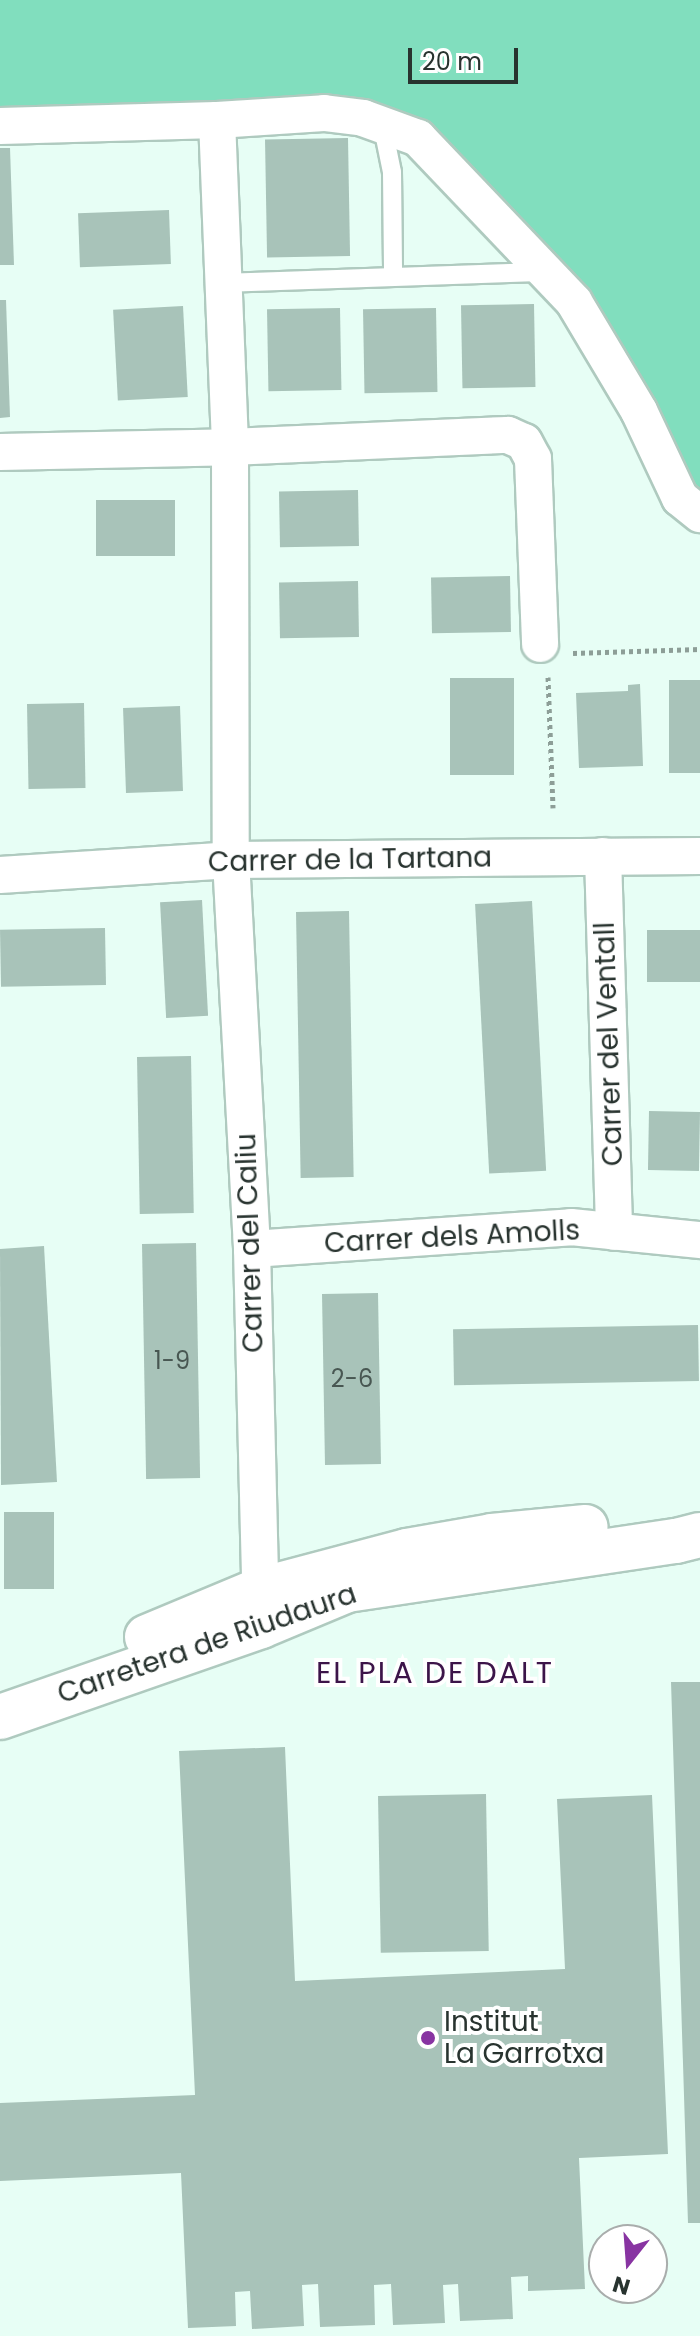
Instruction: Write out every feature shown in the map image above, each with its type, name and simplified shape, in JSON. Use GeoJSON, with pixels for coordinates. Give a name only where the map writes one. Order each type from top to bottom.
{"type":"FeatureCollection","features":[{"type":"Feature","properties":{"kind":"street"},"geometry":{"type":"LineString","coordinates":[[0,126],[217,120],[324,113],[382,123],[418,138],[574,302],[639,411],[680,498],[700,514]]}},
{"type":"Feature","properties":{"kind":"street","name":"Carrer del Caliu"},"geometry":{"type":"LineString","coordinates":[[217,120],[230,447],[231,860],[252,1249],[261,1608]]}},
{"type":"Feature","properties":{"kind":"street"},"geometry":{"type":"LineString","coordinates":[[0,452],[230,447],[508,435],[524,442],[533,459],[550,655]]}},
{"type":"Feature","properties":{"kind":"street","name":"Carrer del Ventall"},"geometry":{"type":"LineString","coordinates":[[603,856],[614,1232]]}},
{"type":"Feature","properties":{"kind":"street","name":"Carrer de la Tartana"},"geometry":{"type":"LineString","coordinates":[[0,875],[231,860],[700,856]]}},
{"type":"Feature","properties":{"kind":"street","name":"Carrer dels Amolls"},"geometry":{"type":"LineString","coordinates":[[252,1249],[571,1227],[700,1240]]}},
{"type":"Feature","properties":{"kind":"street","name":"Carretera de Riudaura"},"geometry":{"type":"LineString","coordinates":[[261,1608],[407,1551],[492,1536],[700,1519]]}},
{"type":"Feature","properties":{"kind":"street","name":"Carretera de Riudaura"},"geometry":{"type":"LineString","coordinates":[[1,1707],[129,1644],[261,1608],[347,1590],[700,1535]]}},
{"type":"Feature","properties":{"kind":"lane"},"geometry":{"type":"LineString","coordinates":[[382,123],[392,172],[393,274]]}},
{"type":"Feature","properties":{"kind":"lane"},"geometry":{"type":"LineString","coordinates":[[224,283],[393,274],[544,272]]}},
{"type":"Feature","properties":{"kind":"path"},"geometry":{"type":"LineString","coordinates":[[553,808],[550,655],[700,649]]}},
{"type":"Feature","properties":{"kind":"green space"},"geometry":{"type":"Polygon","coordinates":[[[0,0],[700,0],[700,504],[578,301],[386,119],[301,97],[0,108],[0,0]]]}},
{"type":"Feature","properties":{"kind":"building"},"geometry":{"type":"Polygon","coordinates":[[[348,138],[350,256],[267,257],[265,139],[348,138]]]}},
{"type":"Feature","properties":{"kind":"building"},"geometry":{"type":"Polygon","coordinates":[[[0,148],[10,148],[14,265],[0,265],[0,148]]]}},
{"type":"Feature","properties":{"kind":"building"},"geometry":{"type":"Polygon","coordinates":[[[169,210],[171,264],[80,267],[78,213],[169,210]]]}},
{"type":"Feature","properties":{"kind":"building"},"geometry":{"type":"Polygon","coordinates":[[[0,300],[6,300],[10,417],[0,418],[0,300]]]}},
{"type":"Feature","properties":{"kind":"building"},"geometry":{"type":"Polygon","coordinates":[[[534,304],[535,387],[462,388],[461,305],[534,304]]]}},
{"type":"Feature","properties":{"kind":"building"},"geometry":{"type":"Polygon","coordinates":[[[183,306],[188,397],[118,401],[113,310],[183,306]]]}},
{"type":"Feature","properties":{"kind":"building"},"geometry":{"type":"Polygon","coordinates":[[[340,308],[341,390],[268,391],[267,309],[340,308]]]}},
{"type":"Feature","properties":{"kind":"building"},"geometry":{"type":"Polygon","coordinates":[[[436,308],[437,392],[364,393],[363,309],[436,308]]]}},
{"type":"Feature","properties":{"kind":"building"},"geometry":{"type":"Polygon","coordinates":[[[358,490],[359,546],[280,547],[279,491],[358,490]]]}},
{"type":"Feature","properties":{"kind":"building"},"geometry":{"type":"Polygon","coordinates":[[[96,500],[175,500],[175,556],[96,556],[96,500]]]}},
{"type":"Feature","properties":{"kind":"building"},"geometry":{"type":"Polygon","coordinates":[[[510,576],[511,632],[432,633],[431,577],[510,576]]]}},
{"type":"Feature","properties":{"kind":"building"},"geometry":{"type":"Polygon","coordinates":[[[358,581],[359,637],[280,638],[279,582],[358,581]]]}},
{"type":"Feature","properties":{"kind":"building"},"geometry":{"type":"Polygon","coordinates":[[[450,678],[514,678],[514,775],[450,775],[450,678]]]}},
{"type":"Feature","properties":{"kind":"building"},"geometry":{"type":"Polygon","coordinates":[[[669,680],[700,680],[700,773],[669,773],[669,680]]]}},
{"type":"Feature","properties":{"kind":"building"},"geometry":{"type":"Polygon","coordinates":[[[640,684],[643,766],[579,768],[576,693],[628,691],[628,685],[640,684]]]}},
{"type":"Feature","properties":{"kind":"building"},"geometry":{"type":"Polygon","coordinates":[[[84,703],[85,788],[28,789],[27,704],[84,703]]]}},
{"type":"Feature","properties":{"kind":"building"},"geometry":{"type":"Polygon","coordinates":[[[180,706],[183,791],[126,793],[123,708],[180,706]]]}},
{"type":"Feature","properties":{"kind":"building"},"geometry":{"type":"Polygon","coordinates":[[[202,900],[208,1016],[166,1018],[160,902],[202,900]]]}},
{"type":"Feature","properties":{"kind":"building"},"geometry":{"type":"Polygon","coordinates":[[[532,901],[546,1171],[489,1174],[475,904],[532,901]]]}},
{"type":"Feature","properties":{"kind":"building"},"geometry":{"type":"Polygon","coordinates":[[[349,911],[354,1177],[301,1178],[296,912],[349,911]]]}},
{"type":"Feature","properties":{"kind":"building"},"geometry":{"type":"Polygon","coordinates":[[[105,928],[106,985],[1,987],[0,930],[105,928]]]}},
{"type":"Feature","properties":{"kind":"building"},"geometry":{"type":"Polygon","coordinates":[[[647,930],[700,930],[700,982],[647,982],[647,930]]]}},
{"type":"Feature","properties":{"kind":"building"},"geometry":{"type":"Polygon","coordinates":[[[191,1056],[194,1213],[140,1214],[137,1057],[191,1056]]]}},
{"type":"Feature","properties":{"kind":"building"},"geometry":{"type":"Polygon","coordinates":[[[649,1111],[700,1112],[699,1171],[648,1170],[649,1111]]]}},
{"type":"Feature","properties":{"kind":"building"},"geometry":{"type":"Polygon","coordinates":[[[196,1243],[200,1478],[146,1479],[142,1244],[196,1243]]]}},
{"type":"Feature","properties":{"kind":"building"},"geometry":{"type":"Polygon","coordinates":[[[44,1246],[57,1482],[1,1485],[0,1249],[44,1246]]]}},
{"type":"Feature","properties":{"kind":"building"},"geometry":{"type":"Polygon","coordinates":[[[378,1293],[381,1464],[325,1465],[322,1294],[378,1293]]]}},
{"type":"Feature","properties":{"kind":"building"},"geometry":{"type":"Polygon","coordinates":[[[698,1325],[699,1381],[454,1385],[453,1329],[698,1325]]]}},
{"type":"Feature","properties":{"kind":"building"},"geometry":{"type":"Polygon","coordinates":[[[4,1512],[54,1512],[54,1589],[4,1589],[4,1512]]]}},
{"type":"Feature","properties":{"kind":"building"},"geometry":{"type":"Polygon","coordinates":[[[671,1682],[700,1682],[700,2223],[688,2223],[671,1682]]]}},
{"type":"Feature","properties":{"kind":"building","name":"Institut La Garrotxa"},"geometry":{"type":"Polygon","coordinates":[[[285,1747],[295,1981],[565,1969],[557,1799],[652,1795],[668,2154],[579,2158],[585,2289],[528,2291],[528,2276],[511,2277],[513,2319],[460,2321],[458,2284],[443,2285],[445,2323],[393,2325],[391,2284],[374,2285],[375,2325],[320,2327],[318,2284],[302,2285],[304,2326],[252,2329],[250,2291],[235,2292],[236,2326],[188,2328],[181,2173],[0,2181],[0,2103],[195,2095],[179,1751],[285,1747]]]}},
{"type":"Feature","properties":{"kind":"building"},"geometry":{"type":"Polygon","coordinates":[[[486,1794],[489,1951],[381,1953],[378,1796],[486,1794]]]}},
{"type":"Feature","properties":{"kind":"place","name":"Institut La Garrotxa"},"geometry":{"type":"Point","coordinates":[428,2038]}},
{"type":"Feature","properties":{"kind":"district","name":"EL PLA DE DALT"},"geometry":{"type":"Point","coordinates":[435,1673]}}]}
